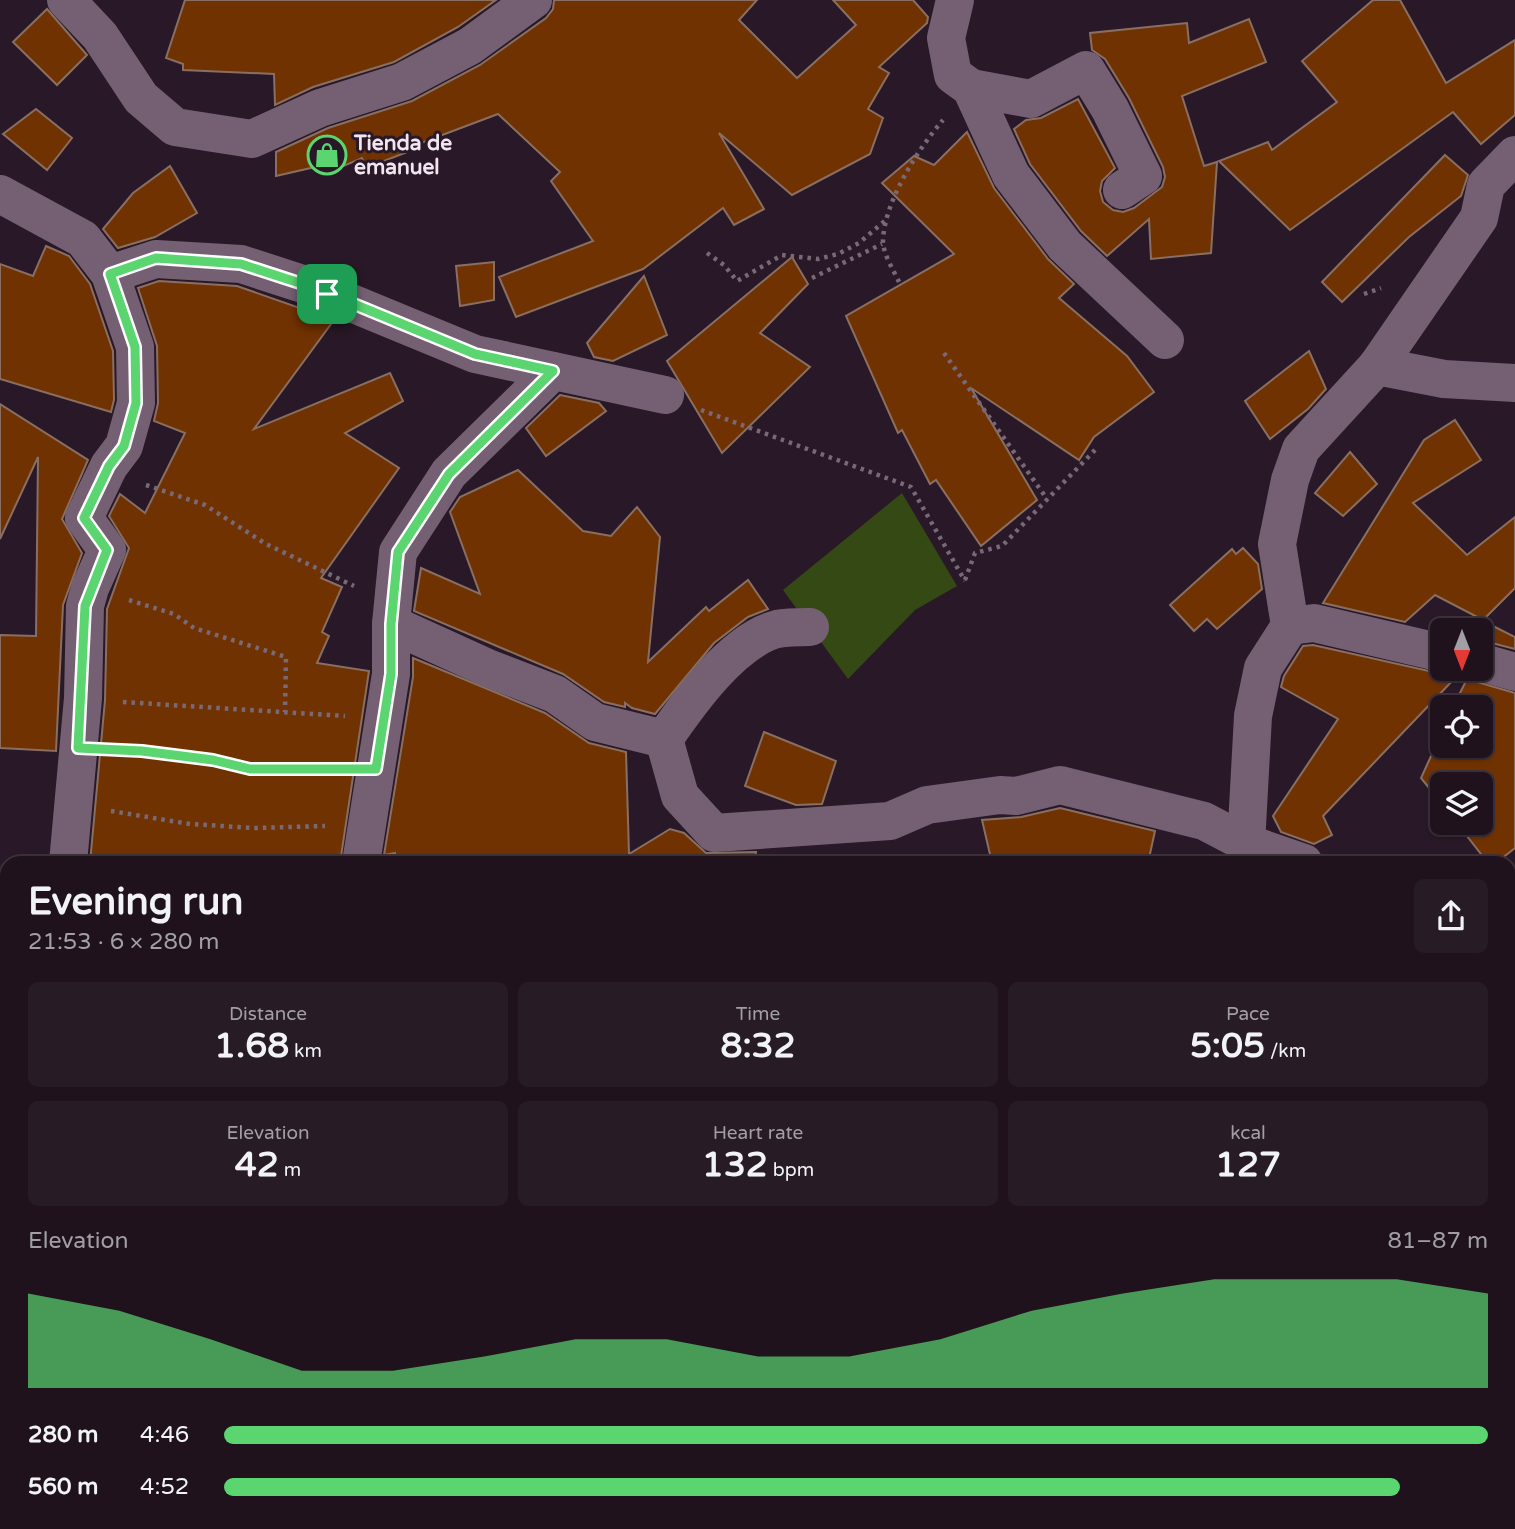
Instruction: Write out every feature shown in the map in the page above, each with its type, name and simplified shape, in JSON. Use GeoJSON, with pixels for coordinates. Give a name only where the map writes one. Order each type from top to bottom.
{"type":"FeatureCollection","features":[{"type":"Feature","properties":{"kind":"street"},"geometry":{"type":"LineString","coordinates":[[66,0],[100,36],[141,98],[175,127],[252,139],[320,108],[402,82],[470,46],[533,0]]}},
{"type":"Feature","properties":{"kind":"street"},"geometry":{"type":"LineString","coordinates":[[955,0],[946,38],[953,75],[971,88],[1031,99],[1086,70],[1111,109],[1143,176],[1122,190]]}},
{"type":"Feature","properties":{"kind":"street"},"geometry":{"type":"LineString","coordinates":[[971,88],[1011,175],[1065,246],[1165,340]]}},
{"type":"Feature","properties":{"kind":"street"},"geometry":{"type":"LineString","coordinates":[[1245,853],[1253,716],[1263,668],[1290,626],[1277,544],[1290,480],[1301,449],[1377,366],[1479,218],[1486,185],[1515,155]]}},
{"type":"Feature","properties":{"kind":"street"},"geometry":{"type":"LineString","coordinates":[[0,194],[83,239],[110,274],[135,347],[136,403],[124,446],[109,466],[84,518],[107,550],[96,572],[85,606],[83,698],[68,856]]}},
{"type":"Feature","properties":{"kind":"street"},"geometry":{"type":"LineString","coordinates":[[110,274],[156,258],[241,264],[315,288],[475,354],[665,394]]}},
{"type":"Feature","properties":{"kind":"street"},"geometry":{"type":"LineString","coordinates":[[1377,366],[1444,379],[1515,383]]}},
{"type":"Feature","properties":{"kind":"street"},"geometry":{"type":"LineString","coordinates":[[362,856],[391,674],[392,614],[398,552],[449,474],[553,371]]}},
{"type":"Feature","properties":{"kind":"street"},"geometry":{"type":"LineString","coordinates":[[392,614],[490,669],[555,694],[594,722],[664,739]]}},
{"type":"Feature","properties":{"kind":"street"},"geometry":{"type":"LineString","coordinates":[[1290,626],[1314,623],[1430,650]]}},
{"type":"Feature","properties":{"kind":"street"},"geometry":{"type":"LineString","coordinates":[[664,739],[699,688],[748,645],[775,629],[810,627]]}},
{"type":"Feature","properties":{"kind":"street"},"geometry":{"type":"LineString","coordinates":[[1493,666],[1515,672]]}},
{"type":"Feature","properties":{"kind":"street"},"geometry":{"type":"LineString","coordinates":[[664,739],[680,796],[721,848],[890,821],[927,805],[1000,795],[1016,796],[1060,785],[1204,821],[1245,853],[1263,856]]}},
{"type":"Feature","properties":{"kind":"path"},"geometry":{"type":"LineString","coordinates":[[899,282],[882,244],[888,219],[919,147],[971,88]]}},
{"type":"Feature","properties":{"kind":"path"},"geometry":{"type":"LineString","coordinates":[[707,253],[724,265],[737,281],[782,255],[818,259],[838,254],[859,243],[888,219]]}},
{"type":"Feature","properties":{"kind":"path"},"geometry":{"type":"LineString","coordinates":[[812,278],[882,244]]}},
{"type":"Feature","properties":{"kind":"path"},"geometry":{"type":"LineString","coordinates":[[944,353],[1047,499]]}},
{"type":"Feature","properties":{"kind":"path"},"geometry":{"type":"LineString","coordinates":[[665,394],[737,425],[814,449],[911,486],[965,581],[975,553],[1002,546],[1072,477],[1095,450]]}},
{"type":"Feature","properties":{"kind":"path"},"geometry":{"type":"LineString","coordinates":[[109,466],[149,486],[205,505],[266,544],[392,614]]}},
{"type":"Feature","properties":{"kind":"path"},"geometry":{"type":"LineString","coordinates":[[96,572],[114,596],[174,614],[194,628],[286,657],[285,712]]}},
{"type":"Feature","properties":{"kind":"path"},"geometry":{"type":"LineString","coordinates":[[83,698],[384,717]]}},
{"type":"Feature","properties":{"kind":"path"},"geometry":{"type":"LineString","coordinates":[[78,748],[154,752],[213,760],[250,769],[376,769]]}},
{"type":"Feature","properties":{"kind":"path"},"geometry":{"type":"LineString","coordinates":[[72,807],[131,813],[190,824],[254,828],[368,824]]}},
{"type":"Feature","properties":{"kind":"green space"},"geometry":{"type":"Polygon","coordinates":[[[902,493],[957,586],[915,610],[848,679],[783,590],[902,493]]]}},
{"type":"Feature","properties":{"kind":"building"},"geometry":{"type":"Polygon","coordinates":[[[185,0],[496,0],[458,27],[394,62],[313,87],[275,105],[274,74],[183,70],[183,64],[166,58],[185,0]]]}},
{"type":"Feature","properties":{"kind":"building"},"geometry":{"type":"Polygon","coordinates":[[[554,0],[757,0],[739,20],[797,78],[856,25],[833,0],[913,0],[928,17],[927,23],[879,67],[889,73],[868,109],[883,118],[870,154],[792,195],[719,133],[764,209],[734,225],[723,208],[643,269],[516,317],[499,277],[593,241],[551,181],[560,172],[498,114],[413,146],[415,149],[366,168],[362,158],[327,173],[324,165],[276,176],[276,152],[328,128],[412,101],[480,65],[546,18],[553,9],[554,0]]]}},
{"type":"Feature","properties":{"kind":"building"},"geometry":{"type":"Polygon","coordinates":[[[1373,0],[1400,0],[1446,83],[1515,40],[1515,115],[1481,144],[1453,112],[1290,230],[1219,161],[1268,142],[1272,150],[1337,102],[1302,61],[1373,0]]]}},
{"type":"Feature","properties":{"kind":"building"},"geometry":{"type":"Polygon","coordinates":[[[47,9],[87,55],[57,85],[13,42],[47,9]]]}},
{"type":"Feature","properties":{"kind":"building"},"geometry":{"type":"Polygon","coordinates":[[[1249,19],[1266,62],[1182,96],[1204,166],[1217,162],[1211,253],[1151,259],[1149,219],[1107,256],[1081,231],[1030,164],[1014,129],[1026,120],[1041,118],[1078,99],[1115,168],[1102,181],[1100,191],[1103,202],[1113,210],[1123,212],[1134,208],[1162,187],[1165,177],[1163,167],[1129,98],[1105,59],[1092,50],[1090,33],[1187,23],[1189,43],[1249,19]]]}},
{"type":"Feature","properties":{"kind":"building"},"geometry":{"type":"Polygon","coordinates":[[[36,109],[72,138],[47,170],[3,134],[36,109]]]}},
{"type":"Feature","properties":{"kind":"building"},"geometry":{"type":"Polygon","coordinates":[[[967,132],[994,188],[1048,259],[1074,284],[1059,298],[1127,356],[1154,392],[1094,437],[1079,460],[971,388],[1037,500],[981,546],[936,480],[930,484],[902,430],[898,433],[846,316],[954,254],[882,183],[914,156],[934,165],[967,132]]]}},
{"type":"Feature","properties":{"kind":"building"},"geometry":{"type":"Polygon","coordinates":[[[1445,155],[1468,175],[1461,196],[1409,237],[1342,302],[1322,282],[1445,155]]]}},
{"type":"Feature","properties":{"kind":"building"},"geometry":{"type":"Polygon","coordinates":[[[170,166],[197,213],[155,237],[118,248],[103,229],[133,193],[170,166]]]}},
{"type":"Feature","properties":{"kind":"building"},"geometry":{"type":"Polygon","coordinates":[[[46,246],[69,256],[90,284],[113,351],[114,400],[111,412],[0,379],[0,264],[33,276],[46,246]]]}},
{"type":"Feature","properties":{"kind":"building"},"geometry":{"type":"Polygon","coordinates":[[[792,257],[808,284],[760,333],[810,367],[722,453],[667,361],[792,257]]]}},
{"type":"Feature","properties":{"kind":"building"},"geometry":{"type":"Polygon","coordinates":[[[494,262],[494,300],[460,306],[456,266],[494,262]]]}},
{"type":"Feature","properties":{"kind":"building"},"geometry":{"type":"Polygon","coordinates":[[[644,276],[667,335],[613,361],[594,357],[587,343],[644,276]]]}},
{"type":"Feature","properties":{"kind":"building"},"geometry":{"type":"Polygon","coordinates":[[[159,281],[237,286],[334,320],[254,429],[390,373],[403,401],[345,433],[399,468],[321,578],[342,587],[322,632],[329,636],[317,663],[369,671],[341,856],[91,856],[105,700],[107,609],[129,548],[109,516],[120,494],[145,513],[185,433],[154,421],[158,403],[157,346],[138,288],[159,281]]]}},
{"type":"Feature","properties":{"kind":"building"},"geometry":{"type":"Polygon","coordinates":[[[1309,351],[1326,389],[1308,409],[1270,439],[1245,401],[1309,351]]]}},
{"type":"Feature","properties":{"kind":"building"},"geometry":{"type":"Polygon","coordinates":[[[560,395],[599,403],[606,411],[546,456],[526,428],[560,395]]]}},
{"type":"Feature","properties":{"kind":"building"},"geometry":{"type":"Polygon","coordinates":[[[0,404],[88,460],[62,519],[82,553],[63,605],[56,751],[0,748],[0,635],[36,636],[38,457],[0,539],[0,404]]]}},
{"type":"Feature","properties":{"kind":"building"},"geometry":{"type":"Polygon","coordinates":[[[1455,420],[1481,460],[1413,503],[1467,555],[1515,517],[1515,588],[1485,618],[1479,618],[1435,595],[1405,622],[1323,603],[1424,440],[1455,420]]]}},
{"type":"Feature","properties":{"kind":"building"},"geometry":{"type":"Polygon","coordinates":[[[1350,452],[1377,484],[1343,516],[1315,493],[1350,452]]]}},
{"type":"Feature","properties":{"kind":"building"},"geometry":{"type":"Polygon","coordinates":[[[518,470],[583,531],[611,536],[637,507],[660,537],[648,662],[706,607],[709,611],[748,580],[768,609],[748,617],[714,643],[655,714],[632,708],[625,703],[625,707],[604,702],[563,674],[414,611],[421,568],[480,594],[450,512],[460,497],[518,470]]]}},
{"type":"Feature","properties":{"kind":"building"},"geometry":{"type":"Polygon","coordinates":[[[1243,548],[1258,564],[1262,589],[1217,629],[1207,619],[1194,631],[1170,605],[1232,549],[1236,554],[1243,548]]]}},
{"type":"Feature","properties":{"kind":"building"},"geometry":{"type":"Polygon","coordinates":[[[1493,626],[1515,637],[1515,649],[1493,643],[1493,626]]]}},
{"type":"Feature","properties":{"kind":"building"},"geometry":{"type":"Polygon","coordinates":[[[1313,645],[1430,671],[1430,681],[1452,681],[1439,695],[1430,695],[1430,704],[1323,816],[1332,835],[1314,844],[1281,832],[1273,816],[1338,719],[1281,687],[1284,676],[1303,646],[1313,645]]]}},
{"type":"Feature","properties":{"kind":"building"},"geometry":{"type":"Polygon","coordinates":[[[413,658],[545,713],[589,743],[626,752],[629,854],[670,829],[684,833],[706,853],[756,852],[756,856],[384,855],[413,677],[413,658]]]}},
{"type":"Feature","properties":{"kind":"building"},"geometry":{"type":"Polygon","coordinates":[[[1466,681],[1515,693],[1515,848],[1505,856],[1483,856],[1466,835],[1493,835],[1493,772],[1430,772],[1430,789],[1421,778],[1430,758],[1493,758],[1493,695],[1459,695],[1466,681]]]}},
{"type":"Feature","properties":{"kind":"building"},"geometry":{"type":"Polygon","coordinates":[[[764,732],[836,761],[822,804],[796,805],[745,786],[764,732]]]}},
{"type":"Feature","properties":{"kind":"building"},"geometry":{"type":"Polygon","coordinates":[[[1060,808],[1155,831],[1150,856],[990,856],[982,820],[1021,817],[1060,808]]]}},
{"type":"Feature","properties":{"kind":"place","name":"Tienda de emanuel"},"geometry":{"type":"Point","coordinates":[327,155]}},
{"type":"Feature","properties":{"kind":"route"},"geometry":{"type":"LineString","coordinates":[[156,258],[241,264],[327,294],[475,354],[553,371],[484,436],[449,474],[398,552],[391,624],[391,674],[376,769],[250,769],[213,760],[142,751],[78,748],[83,698],[85,606],[107,550],[84,518],[109,466],[124,446],[136,403],[135,347],[110,274],[156,258]]}}]}
